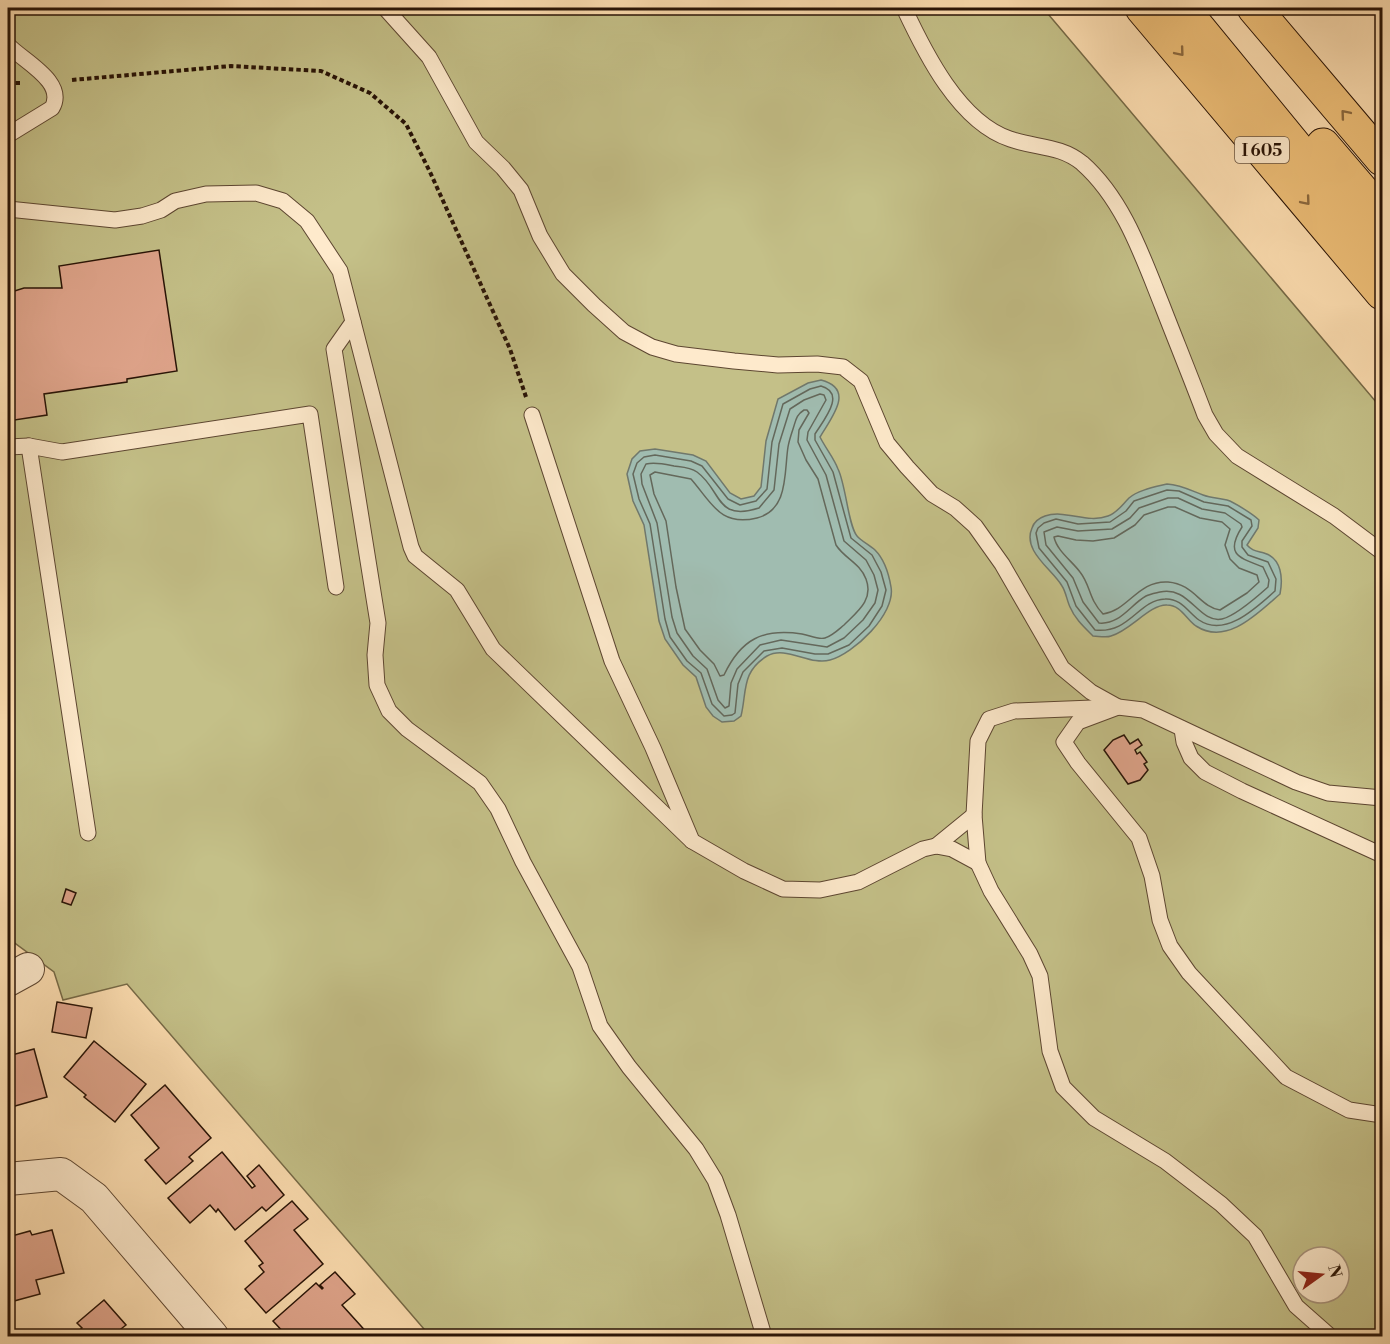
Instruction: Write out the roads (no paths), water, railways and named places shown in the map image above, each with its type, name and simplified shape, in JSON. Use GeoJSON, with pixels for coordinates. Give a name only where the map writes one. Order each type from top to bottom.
{"type":"FeatureCollection","features":[{"type":"Feature","properties":{"kind":"highway","name":"I 605"},"geometry":{"type":"LineString","coordinates":[[1142,8],[1383,292]]}},
{"type":"Feature","properties":{"kind":"highway"},"geometry":{"type":"LineString","coordinates":[[1182,8],[1383,252]]}},
{"type":"Feature","properties":{"kind":"highway"},"geometry":{"type":"LineString","coordinates":[[1207,8],[1383,214]]}},
{"type":"Feature","properties":{"kind":"highway"},"geometry":{"type":"LineString","coordinates":[[1254,8],[1383,159]]}},
{"type":"Feature","properties":{"kind":"street"},"geometry":{"type":"LineString","coordinates":[[8,1179],[61,1174],[93,1198],[212,1336]]}},
{"type":"Feature","properties":{"kind":"lane"},"geometry":{"type":"LineString","coordinates":[[385,8],[429,57],[476,142],[503,168],[521,190],[540,236],[564,274],[594,306],[624,332],[652,347],[676,354],[778,365],[817,364],[843,367],[861,381],[887,443],[932,494],[955,508],[975,526],[1002,564],[1062,668],[1091,692],[1118,707]]}},
{"type":"Feature","properties":{"kind":"lane"},"geometry":{"type":"LineString","coordinates":[[904,8],[921,45],[965,108],[985,126],[1008,138],[1060,150],[1081,162],[1112,197],[1143,256],[1205,415],[1216,434],[1237,456],[1334,516],[1383,552]]}},
{"type":"Feature","properties":{"kind":"lane"},"geometry":{"type":"LineString","coordinates":[[8,45],[50,82],[56,93],[56,101],[52,108],[8,135]]}},
{"type":"Feature","properties":{"kind":"lane"},"geometry":{"type":"LineString","coordinates":[[8,209],[115,220],[142,216],[160,210],[175,201],[206,194],[256,192],[283,201],[306,221],[340,272],[415,556],[457,590],[493,649],[692,841],[744,872],[783,889],[820,890],[858,882],[922,849],[936,846],[952,849],[978,863]]}},
{"type":"Feature","properties":{"kind":"lane"},"geometry":{"type":"LineString","coordinates":[[353,322],[334,349],[378,623],[375,655],[377,686],[389,711],[407,729],[480,783],[498,809],[523,862],[561,928],[580,967],[600,1026],[629,1067],[696,1149],[715,1180],[728,1215],[764,1336]]}},
{"type":"Feature","properties":{"kind":"lane"},"geometry":{"type":"LineString","coordinates":[[8,447],[29,446],[62,452],[310,414],[336,587]]}},
{"type":"Feature","properties":{"kind":"lane"},"geometry":{"type":"LineString","coordinates":[[532,415],[612,661],[653,748],[692,841]]}},
{"type":"Feature","properties":{"kind":"lane"},"geometry":{"type":"LineString","coordinates":[[29,446],[88,832]]}},
{"type":"Feature","properties":{"kind":"lane"},"geometry":{"type":"LineString","coordinates":[[1118,707],[1078,722],[1064,742],[1078,763],[1139,838],[1152,876],[1160,920],[1170,946],[1189,974],[1286,1077],[1349,1110],[1383,1115]]}},
{"type":"Feature","properties":{"kind":"lane"},"geometry":{"type":"LineString","coordinates":[[1330,1336],[1296,1306],[1255,1236],[1221,1204],[1165,1161],[1094,1118],[1064,1087],[1050,1051],[1040,976],[1030,954],[991,891],[978,863],[974,815],[978,741],[989,719],[1014,711],[1118,707],[1143,710],[1296,782],[1328,793],[1378,794]]}},
{"type":"Feature","properties":{"kind":"lane"},"geometry":{"type":"LineString","coordinates":[[1182,729],[1184,742],[1191,758],[1205,772],[1383,855]]}},
{"type":"Feature","properties":{"kind":"lane"},"geometry":{"type":"LineString","coordinates":[[936,846],[974,815]]}},
{"type":"Feature","properties":{"kind":"water"},"geometry":{"type":"Polygon","coordinates":[[[821,380],[831,384],[837,390],[839,397],[838,405],[820,437],[841,476],[854,531],[859,538],[875,550],[883,562],[890,582],[891,598],[887,609],[871,631],[850,650],[839,656],[822,661],[782,653],[767,656],[759,662],[749,676],[741,716],[734,721],[722,722],[706,707],[696,677],[683,665],[665,639],[659,621],[644,525],[633,501],[627,474],[632,459],[640,451],[655,449],[693,455],[706,461],[730,493],[741,499],[754,496],[761,487],[766,441],[778,399],[808,383],[821,380]]]}},
{"type":"Feature","properties":{"kind":"water"},"geometry":{"type":"Polygon","coordinates":[[[1167,484],[1230,501],[1259,520],[1258,528],[1247,545],[1275,559],[1281,576],[1280,594],[1252,618],[1230,630],[1208,631],[1192,623],[1176,607],[1167,605],[1154,609],[1111,636],[1093,636],[1074,615],[1062,586],[1034,552],[1030,536],[1033,526],[1041,518],[1053,514],[1092,518],[1108,516],[1137,493],[1167,484]]]}}]}
